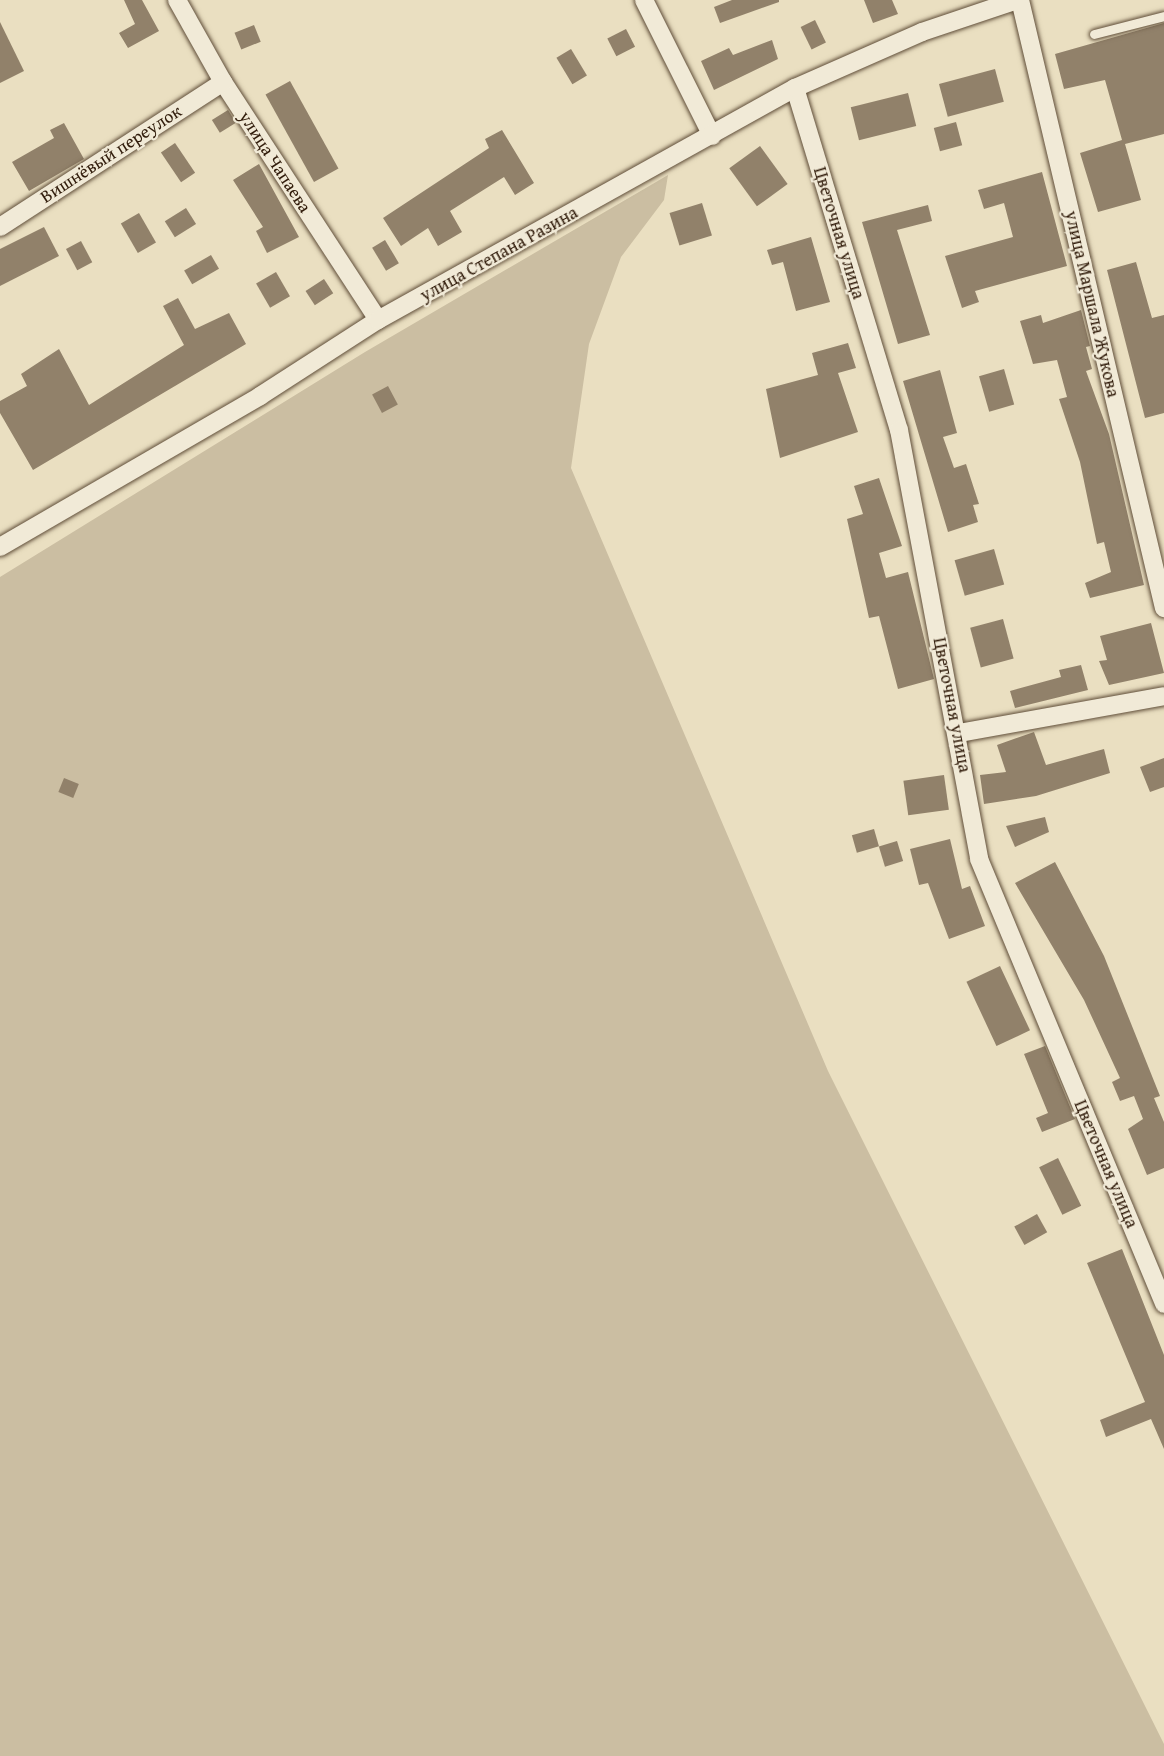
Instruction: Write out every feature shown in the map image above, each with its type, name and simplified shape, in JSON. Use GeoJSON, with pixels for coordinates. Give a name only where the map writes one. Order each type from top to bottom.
{"type":"FeatureCollection","features":[{"type":"Feature","properties":{"kind":"street","name":"улица Чапаева"},"geometry":{"type":"LineString","coordinates":[[177,0],[223,82],[378,320]]}},
{"type":"Feature","properties":{"kind":"street"},"geometry":{"type":"LineString","coordinates":[[644,0],[712,136]]}},
{"type":"Feature","properties":{"kind":"street","name":"улица Степана Разина"},"geometry":{"type":"LineString","coordinates":[[0,547],[260,396],[378,320],[712,136],[795,87],[922,32],[1019,0]]}},
{"type":"Feature","properties":{"kind":"street","name":"улица Маршала Жукова"},"geometry":{"type":"LineString","coordinates":[[1019,0],[1164,608]]}},
{"type":"Feature","properties":{"kind":"street","name":"Вишнёвый переулок"},"geometry":{"type":"LineString","coordinates":[[0,227],[223,82]]}},
{"type":"Feature","properties":{"kind":"street","name":"Цветочная улица"},"geometry":{"type":"LineString","coordinates":[[795,87],[899,430],[959,733],[980,859],[1164,1304]]}},
{"type":"Feature","properties":{"kind":"street"},"geometry":{"type":"LineString","coordinates":[[959,733],[1164,696]]}},
{"type":"Feature","properties":{"kind":"lane"},"geometry":{"type":"LineString","coordinates":[[1094,34],[1164,15]]}},
{"type":"Feature","properties":{"kind":"shaded area"},"geometry":{"type":"Polygon","coordinates":[[[668,175],[664,200],[621,257],[589,344],[571,468],[828,1071],[1164,1744],[1164,1756],[0,1756],[0,577],[365,352],[668,175]]]}},
{"type":"Feature","properties":{"kind":"building"},"geometry":{"type":"Polygon","coordinates":[[[124,0],[142,0],[159,31],[128,48],[119,33],[135,24],[124,0]]]}},
{"type":"Feature","properties":{"kind":"building"},"geometry":{"type":"Polygon","coordinates":[[[732,0],[779,0],[779,2],[720,23],[714,7],[732,0]]]}},
{"type":"Feature","properties":{"kind":"building"},"geometry":{"type":"Polygon","coordinates":[[[864,0],[892,0],[898,14],[873,23],[864,0]]]}},
{"type":"Feature","properties":{"kind":"building"},"geometry":{"type":"Polygon","coordinates":[[[815,20],[826,42],[812,49],[801,27],[815,20]]]}},
{"type":"Feature","properties":{"kind":"building"},"geometry":{"type":"Polygon","coordinates":[[[0,22],[24,71],[0,83],[0,22]]]}},
{"type":"Feature","properties":{"kind":"building"},"geometry":{"type":"Polygon","coordinates":[[[1164,23],[1164,134],[1125,144],[1141,200],[1098,212],[1080,153],[1122,140],[1105,80],[1064,89],[1055,54],[1164,23]]]}},
{"type":"Feature","properties":{"kind":"building"},"geometry":{"type":"Polygon","coordinates":[[[254,25],[261,42],[241,50],[235,33],[254,25]]]}},
{"type":"Feature","properties":{"kind":"building"},"geometry":{"type":"Polygon","coordinates":[[[626,29],[635,47],[616,56],[607,39],[626,29]]]}},
{"type":"Feature","properties":{"kind":"building"},"geometry":{"type":"Polygon","coordinates":[[[772,40],[778,59],[714,90],[701,61],[729,48],[733,55],[772,40]]]}},
{"type":"Feature","properties":{"kind":"building"},"geometry":{"type":"Polygon","coordinates":[[[571,49],[587,76],[572,84],[556,58],[571,49]]]}},
{"type":"Feature","properties":{"kind":"building"},"geometry":{"type":"Polygon","coordinates":[[[995,69],[1004,102],[948,117],[939,84],[995,69]]]}},
{"type":"Feature","properties":{"kind":"building"},"geometry":{"type":"Polygon","coordinates":[[[290,81],[338,168],[314,182],[266,95],[290,81]]]}},
{"type":"Feature","properties":{"kind":"building"},"geometry":{"type":"Polygon","coordinates":[[[908,93],[916,126],[859,140],[851,107],[908,93]]]}},
{"type":"Feature","properties":{"kind":"building"},"geometry":{"type":"Polygon","coordinates":[[[228,110],[236,123],[220,133],[212,120],[228,110]]]}},
{"type":"Feature","properties":{"kind":"building"},"geometry":{"type":"Polygon","coordinates":[[[956,122],[962,145],[940,151],[934,128],[956,122]]]}},
{"type":"Feature","properties":{"kind":"building"},"geometry":{"type":"Polygon","coordinates":[[[64,123],[84,159],[29,191],[12,162],[54,138],[50,130],[64,123]]]}},
{"type":"Feature","properties":{"kind":"building"},"geometry":{"type":"Polygon","coordinates":[[[502,130],[534,183],[515,195],[504,177],[450,211],[462,232],[438,246],[428,228],[401,246],[383,218],[489,148],[485,139],[502,130]]]}},
{"type":"Feature","properties":{"kind":"building"},"geometry":{"type":"Polygon","coordinates":[[[175,143],[195,173],[181,182],[161,153],[175,143]]]}},
{"type":"Feature","properties":{"kind":"building"},"geometry":{"type":"Polygon","coordinates":[[[760,146],[788,184],[757,206],[729,168],[760,146]]]}},
{"type":"Feature","properties":{"kind":"building"},"geometry":{"type":"Polygon","coordinates":[[[259,164],[299,237],[267,253],[256,231],[263,227],[233,180],[259,164]]]}},
{"type":"Feature","properties":{"kind":"building"},"geometry":{"type":"Polygon","coordinates":[[[1042,172],[1067,266],[975,291],[979,302],[962,308],[945,256],[1013,237],[1004,203],[984,209],[978,190],[1042,172]]]}},
{"type":"Feature","properties":{"kind":"building"},"geometry":{"type":"Polygon","coordinates":[[[702,203],[712,236],[679,245],[669,213],[702,203]]]}},
{"type":"Feature","properties":{"kind":"building"},"geometry":{"type":"Polygon","coordinates":[[[928,205],[932,221],[897,230],[930,335],[898,344],[862,222],[928,205]]]}},
{"type":"Feature","properties":{"kind":"building"},"geometry":{"type":"Polygon","coordinates":[[[186,208],[196,224],[175,237],[165,221],[186,208]]]}},
{"type":"Feature","properties":{"kind":"building"},"geometry":{"type":"Polygon","coordinates":[[[139,213],[156,242],[138,253],[121,224],[139,213]]]}},
{"type":"Feature","properties":{"kind":"building"},"geometry":{"type":"Polygon","coordinates":[[[44,227],[59,256],[0,286],[0,249],[44,227]]]}},
{"type":"Feature","properties":{"kind":"building"},"geometry":{"type":"Polygon","coordinates":[[[811,237],[830,302],[796,311],[783,262],[772,265],[767,250],[811,237]]]}},
{"type":"Feature","properties":{"kind":"building"},"geometry":{"type":"Polygon","coordinates":[[[385,240],[399,263],[386,271],[372,248],[385,240]]]}},
{"type":"Feature","properties":{"kind":"building"},"geometry":{"type":"Polygon","coordinates":[[[81,241],[92,262],[77,270],[66,249],[81,241]]]}},
{"type":"Feature","properties":{"kind":"building"},"geometry":{"type":"Polygon","coordinates":[[[211,255],[219,269],[192,284],[184,270],[211,255]]]}},
{"type":"Feature","properties":{"kind":"building"},"geometry":{"type":"Polygon","coordinates":[[[1136,262],[1152,318],[1164,315],[1164,413],[1145,418],[1107,270],[1136,262]]]}},
{"type":"Feature","properties":{"kind":"building"},"geometry":{"type":"Polygon","coordinates":[[[276,272],[290,296],[270,308],[256,284],[276,272]]]}},
{"type":"Feature","properties":{"kind":"building"},"geometry":{"type":"Polygon","coordinates":[[[324,279],[333,293],[315,305],[306,291],[324,279]]]}},
{"type":"Feature","properties":{"kind":"building"},"geometry":{"type":"Polygon","coordinates":[[[178,298],[195,329],[229,313],[246,344],[33,470],[0,413],[0,401],[27,386],[21,374],[59,349],[89,405],[184,345],[163,306],[178,298]]]}},
{"type":"Feature","properties":{"kind":"building"},"geometry":{"type":"Polygon","coordinates":[[[1081,310],[1090,346],[1086,347],[1092,369],[1086,371],[1109,434],[1144,585],[1090,598],[1085,583],[1111,572],[1104,542],[1097,544],[1080,462],[1059,399],[1067,397],[1057,360],[1033,364],[1020,321],[1041,315],[1043,323],[1081,310]]]}},
{"type":"Feature","properties":{"kind":"building"},"geometry":{"type":"Polygon","coordinates":[[[848,343],[856,368],[838,373],[858,432],[780,458],[766,389],[818,375],[812,353],[848,343]]]}},
{"type":"Feature","properties":{"kind":"building"},"geometry":{"type":"Polygon","coordinates":[[[1004,369],[1014,405],[989,412],[979,376],[1004,369]]]}},
{"type":"Feature","properties":{"kind":"building"},"geometry":{"type":"Polygon","coordinates":[[[940,370],[957,433],[943,437],[954,468],[966,464],[979,504],[973,505],[978,522],[948,532],[903,381],[940,370]]]}},
{"type":"Feature","properties":{"kind":"building"},"geometry":{"type":"Polygon","coordinates":[[[388,386],[398,405],[382,413],[372,394],[388,386]]]}},
{"type":"Feature","properties":{"kind":"building"},"geometry":{"type":"Polygon","coordinates":[[[879,478],[902,546],[879,553],[886,578],[908,572],[934,679],[898,689],[879,616],[869,618],[847,519],[863,514],[854,486],[879,478]]]}},
{"type":"Feature","properties":{"kind":"building"},"geometry":{"type":"Polygon","coordinates":[[[994,549],[1004,585],[965,596],[955,560],[994,549]]]}},
{"type":"Feature","properties":{"kind":"building"},"geometry":{"type":"Polygon","coordinates":[[[1003,619],[1014,659],[981,667],[970,628],[1003,619]]]}},
{"type":"Feature","properties":{"kind":"building"},"geometry":{"type":"Polygon","coordinates":[[[1151,623],[1164,673],[1109,685],[1099,661],[1107,660],[1100,636],[1151,623]]]}},
{"type":"Feature","properties":{"kind":"building"},"geometry":{"type":"Polygon","coordinates":[[[1081,665],[1088,690],[1015,708],[1010,691],[1061,677],[1059,670],[1081,665]]]}},
{"type":"Feature","properties":{"kind":"building"},"geometry":{"type":"Polygon","coordinates":[[[1034,732],[1046,765],[1104,749],[1110,773],[1036,796],[984,804],[980,775],[1006,772],[997,745],[1034,732]]]}},
{"type":"Feature","properties":{"kind":"building"},"geometry":{"type":"Polygon","coordinates":[[[1164,758],[1164,787],[1150,792],[1140,767],[1164,758]]]}},
{"type":"Feature","properties":{"kind":"building"},"geometry":{"type":"Polygon","coordinates":[[[944,775],[949,810],[908,815],[903,781],[944,775]]]}},
{"type":"Feature","properties":{"kind":"building"},"geometry":{"type":"Polygon","coordinates":[[[64,778],[79,784],[73,798],[58,792],[64,778]]]}},
{"type":"Feature","properties":{"kind":"building"},"geometry":{"type":"Polygon","coordinates":[[[1045,817],[1049,832],[1015,847],[1006,826],[1045,817]]]}},
{"type":"Feature","properties":{"kind":"building"},"geometry":{"type":"Polygon","coordinates":[[[874,829],[879,846],[857,853],[852,835],[874,829]]]}},
{"type":"Feature","properties":{"kind":"building"},"geometry":{"type":"Polygon","coordinates":[[[950,839],[962,889],[970,886],[985,926],[949,939],[928,883],[919,885],[910,849],[950,839]]]}},
{"type":"Feature","properties":{"kind":"building"},"geometry":{"type":"Polygon","coordinates":[[[897,841],[903,861],[885,867],[879,847],[897,841]]]}},
{"type":"Feature","properties":{"kind":"building"},"geometry":{"type":"Polygon","coordinates":[[[1055,862],[1104,956],[1160,1096],[1154,1098],[1164,1122],[1164,1168],[1147,1175],[1128,1129],[1143,1119],[1134,1096],[1120,1101],[1112,1082],[1120,1078],[1084,1000],[1015,883],[1055,862]]]}},
{"type":"Feature","properties":{"kind":"building"},"geometry":{"type":"Polygon","coordinates":[[[1000,966],[1030,1030],[996,1046],[966,982],[1000,966]]]}},
{"type":"Feature","properties":{"kind":"building"},"geometry":{"type":"Polygon","coordinates":[[[1045,1046],[1075,1119],[1042,1132],[1036,1118],[1048,1113],[1024,1054],[1045,1046]]]}},
{"type":"Feature","properties":{"kind":"building"},"geometry":{"type":"Polygon","coordinates":[[[1058,1158],[1081,1206],[1062,1215],[1039,1167],[1058,1158]]]}},
{"type":"Feature","properties":{"kind":"building"},"geometry":{"type":"Polygon","coordinates":[[[1037,1214],[1047,1232],[1024,1245],[1014,1227],[1037,1214]]]}},
{"type":"Feature","properties":{"kind":"building"},"geometry":{"type":"Polygon","coordinates":[[[1122,1249],[1164,1355],[1164,1449],[1151,1419],[1106,1437],[1100,1420],[1145,1402],[1087,1263],[1122,1249]]]}}]}
